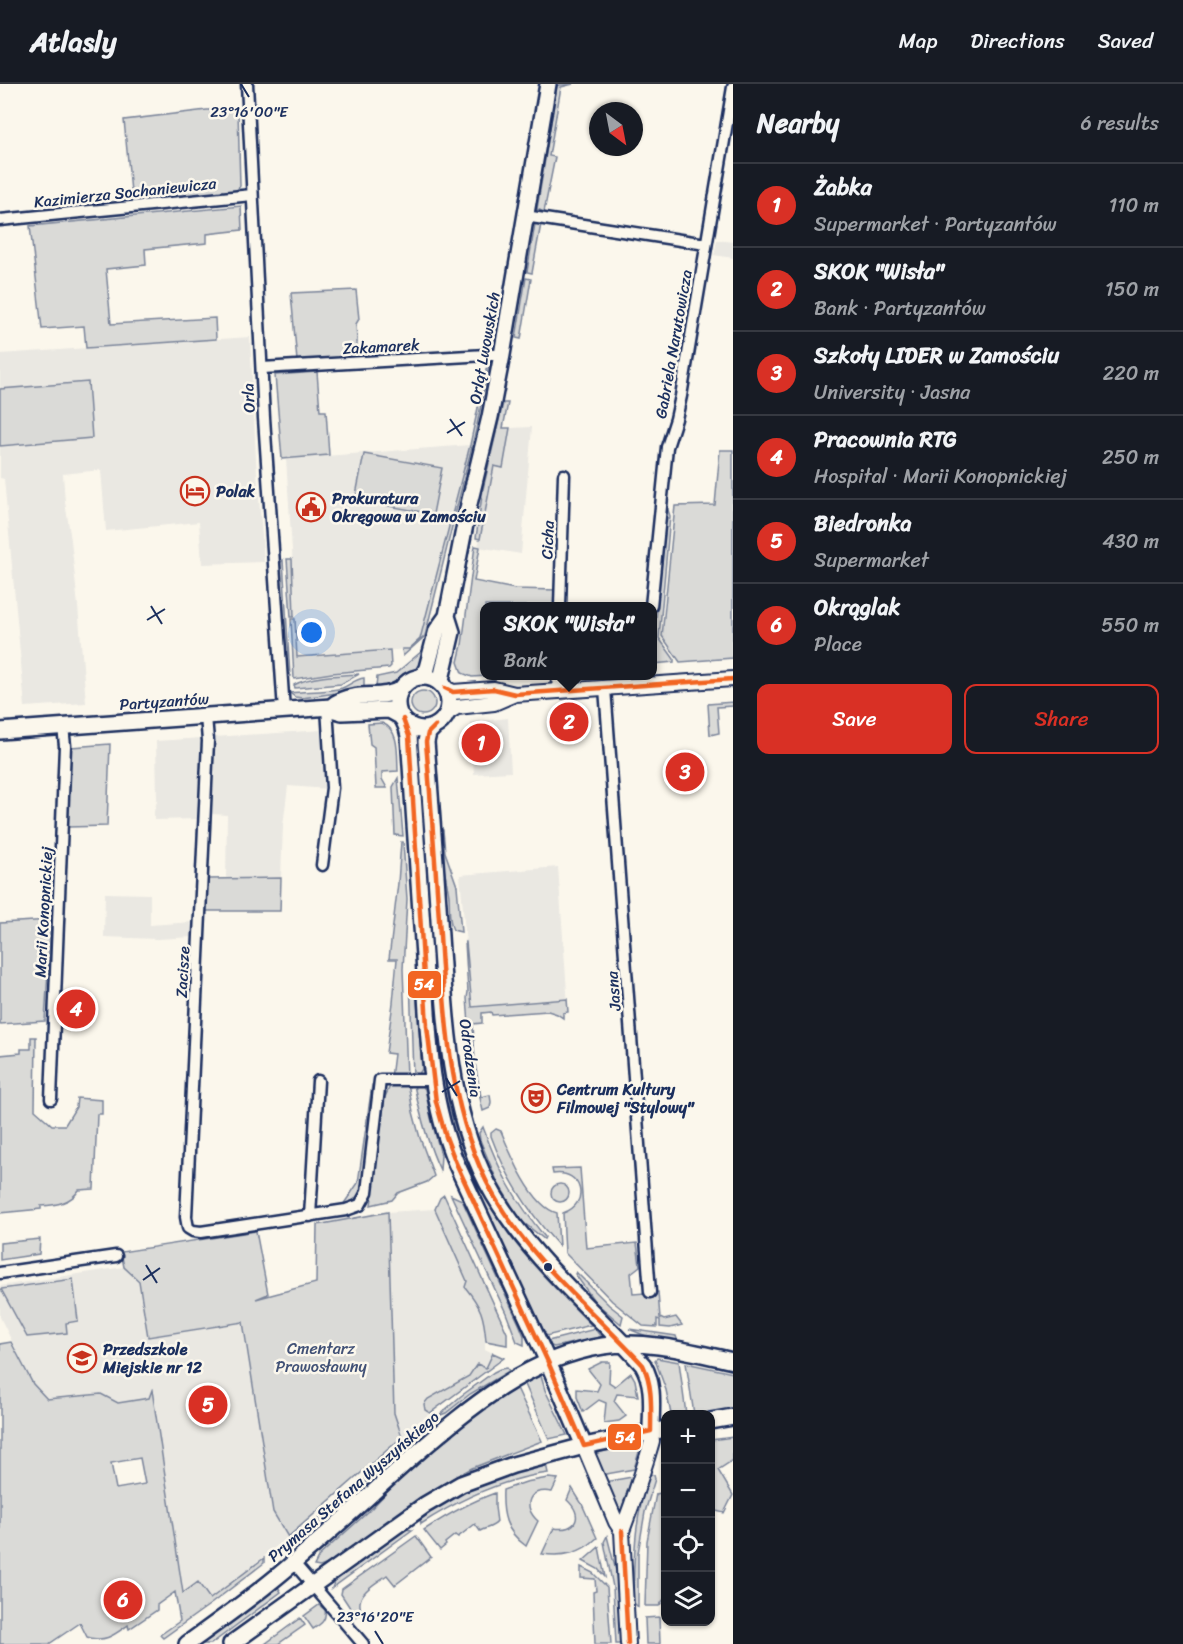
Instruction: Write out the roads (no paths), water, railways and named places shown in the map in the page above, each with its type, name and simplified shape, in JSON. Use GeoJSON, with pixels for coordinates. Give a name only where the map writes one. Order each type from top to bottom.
{"type":"FeatureCollection","features":[{"type":"Feature","properties":{"kind":"main road","name":"Orląt Lwowskich"},"geometry":{"type":"LineString","coordinates":[[422,676],[427,668],[437,630],[447,616],[469,504],[493,400],[548,84]]}},
{"type":"Feature","properties":{"kind":"main road","name":"Orląt Lwowskich"},"geometry":{"type":"LineString","coordinates":[[444,687],[441,680],[452,632],[447,616]]}},
{"type":"Feature","properties":{"kind":"main road"},"geometry":{"type":"LineString","coordinates":[[402,717],[412,726],[420,729],[435,726],[447,713],[449,700],[444,687],[434,679],[422,676],[410,680],[401,689],[397,704],[402,717],[408,728],[409,736],[427,1026],[439,1112],[451,1151],[584,1446]]}},
{"type":"Feature","properties":{"kind":"main road","name":"Partyzantów"},"geometry":{"type":"LineString","coordinates":[[0,731],[328,707],[352,697],[389,694],[401,689]]}},
{"type":"Feature","properties":{"kind":"main road","name":"Partyzantów"},"geometry":{"type":"LineString","coordinates":[[328,707],[342,712],[389,710],[402,717]]}},
{"type":"Feature","properties":{"kind":"main road","name":"Odrodzenia"},"geometry":{"type":"LineString","coordinates":[[435,726],[428,734],[426,742],[442,969],[453,1071],[464,1122],[489,1186],[516,1227],[547,1265],[643,1365],[651,1382],[658,1430]]}},
{"type":"Feature","properties":{"kind":"main road"},"geometry":{"type":"LineString","coordinates":[[623,1344],[672,1348],[733,1361]]}},
{"type":"Feature","properties":{"kind":"main road","name":"Prymasa Stefana Wyszyńskiego"},"geometry":{"type":"LineString","coordinates":[[187,1644],[246,1602],[475,1405],[517,1378],[548,1362],[581,1350],[623,1344]]}},
{"type":"Feature","properties":{"kind":"main road"},"geometry":{"type":"LineString","coordinates":[[715,1420],[733,1417]]}},
{"type":"Feature","properties":{"kind":"main road"},"geometry":{"type":"LineString","coordinates":[[231,1644],[425,1505],[461,1484],[513,1465],[584,1446],[658,1430]]}},
{"type":"Feature","properties":{"kind":"street","name":"Orla"},"geometry":{"type":"LineString","coordinates":[[247,84],[271,524],[284,711]]}},
{"type":"Feature","properties":{"kind":"street","name":"Gabriela Narutowicza"},"geometry":{"type":"LineString","coordinates":[[651,602],[667,447],[680,405],[733,87]]}},
{"type":"Feature","properties":{"kind":"street","name":"Kazimierza Sochaniewicza"},"geometry":{"type":"LineString","coordinates":[[0,220],[252,195]]}},
{"type":"Feature","properties":{"kind":"street"},"geometry":{"type":"LineString","coordinates":[[525,216],[706,244]]}},
{"type":"Feature","properties":{"kind":"street","name":"Zakamarek"},"geometry":{"type":"LineString","coordinates":[[262,368],[502,355]]}},
{"type":"Feature","properties":{"kind":"street","name":"Cicha"},"geometry":{"type":"LineString","coordinates":[[560,602],[564,475]]}},
{"type":"Feature","properties":{"kind":"street"},"geometry":{"type":"LineString","coordinates":[[657,680],[733,679]]}},
{"type":"Feature","properties":{"kind":"street"},"geometry":{"type":"LineString","coordinates":[[557,680],[558,691]]}},
{"type":"Feature","properties":{"kind":"street"},"geometry":{"type":"LineString","coordinates":[[444,687],[453,692],[494,689],[515,694],[605,688],[646,680]]}},
{"type":"Feature","properties":{"kind":"street","name":"Jasna"},"geometry":{"type":"LineString","coordinates":[[605,688],[650,1292]]}},
{"type":"Feature","properties":{"kind":"street"},"geometry":{"type":"LineString","coordinates":[[447,713],[457,707],[494,703],[515,694]]}},
{"type":"Feature","properties":{"kind":"street"},"geometry":{"type":"LineString","coordinates":[[322,865],[332,788],[328,707]]}},
{"type":"Feature","properties":{"kind":"street","name":"Zacisze"},"geometry":{"type":"LineString","coordinates":[[206,716],[208,741],[186,1217],[188,1228],[201,1232],[310,1216]]}},
{"type":"Feature","properties":{"kind":"street","name":"Marii Konopnickiej"},"geometry":{"type":"LineString","coordinates":[[51,1099],[65,758],[63,726]]}},
{"type":"Feature","properties":{"kind":"street"},"geometry":{"type":"LineString","coordinates":[[318,1081],[310,1216],[346,1210],[360,1205],[367,1192],[380,1080],[433,1080]]}},
{"type":"Feature","properties":{"kind":"street"},"geometry":{"type":"LineString","coordinates":[[0,1273],[116,1256]]}},
{"type":"Feature","properties":{"kind":"street"},"geometry":{"type":"LineString","coordinates":[[628,1644],[622,1531],[658,1430]]}},
{"type":"Feature","properties":{"kind":"street"},"geometry":{"type":"LineString","coordinates":[[584,1446],[616,1522],[622,1531]]}},
{"type":"Feature","properties":{"kind":"street"},"geometry":{"type":"LineString","coordinates":[[293,1562],[363,1644]]}},
{"type":"Feature","properties":{"kind":"place","name":"Polak"},"geometry":{"type":"Point","coordinates":[195,491]}},
{"type":"Feature","properties":{"kind":"place","name":"Prokuratura Okręgowa w Zamościu"},"geometry":{"type":"Point","coordinates":[311,507]}},
{"type":"Feature","properties":{"kind":"place","name":"SKOK \"Wisła\""},"geometry":{"type":"Point","coordinates":[569,722]}},
{"type":"Feature","properties":{"kind":"place","name":"Żabka"},"geometry":{"type":"Point","coordinates":[481,743]}},
{"type":"Feature","properties":{"kind":"place","name":"Szkoły LIDER w Zamościu"},"geometry":{"type":"Point","coordinates":[685,772]}},
{"type":"Feature","properties":{"kind":"place","name":"Pracownia RTG"},"geometry":{"type":"Point","coordinates":[76,1009]}},
{"type":"Feature","properties":{"kind":"place","name":"Centrum Kultury Filmowej \"Stylowy\""},"geometry":{"type":"Point","coordinates":[536,1098]}},
{"type":"Feature","properties":{"kind":"place","name":"Przedszkole Miejskie nr 12"},"geometry":{"type":"Point","coordinates":[82,1358]}},
{"type":"Feature","properties":{"kind":"place","name":"Biedronka"},"geometry":{"type":"Point","coordinates":[208,1405]}},
{"type":"Feature","properties":{"kind":"place","name":"Okrąglak"},"geometry":{"type":"Point","coordinates":[123,1600]}},
{"type":"Feature","properties":{"kind":"park label","name":"Cmentarz Prawosławny"},"geometry":{"type":"Point","coordinates":[321,1357]}}]}
